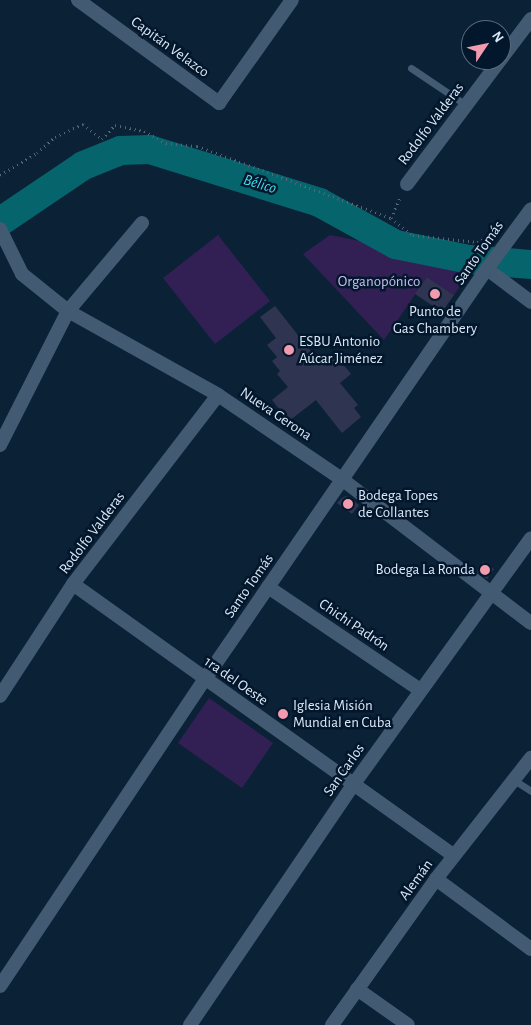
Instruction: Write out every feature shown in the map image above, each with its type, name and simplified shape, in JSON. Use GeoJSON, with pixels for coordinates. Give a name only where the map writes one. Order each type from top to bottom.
{"type":"FeatureCollection","features":[{"type":"Feature","properties":{"kind":"street","name":"Capitán Velazco"},"geometry":{"type":"LineString","coordinates":[[78,0],[219,103],[292,0]]}},
{"type":"Feature","properties":{"kind":"street","name":"Rodolfo Valderas"},"geometry":{"type":"LineString","coordinates":[[511,45],[531,19]]}},
{"type":"Feature","properties":{"kind":"street","name":"Rodolfo Valderas"},"geometry":{"type":"LineString","coordinates":[[407,184],[492,70]]}},
{"type":"Feature","properties":{"kind":"street","name":"Santo Tomás"},"geometry":{"type":"LineString","coordinates":[[0,986],[205,679],[487,269],[531,209]]}},
{"type":"Feature","properties":{"kind":"street"},"geometry":{"type":"LineString","coordinates":[[0,445],[68,311],[142,223]]}},
{"type":"Feature","properties":{"kind":"street","name":"Nueva Gerona"},"geometry":{"type":"LineString","coordinates":[[2,234],[22,274],[68,311],[218,395],[343,480],[531,623]]}},
{"type":"Feature","properties":{"kind":"street"},"geometry":{"type":"LineString","coordinates":[[487,269],[531,302]]}},
{"type":"Feature","properties":{"kind":"street","name":"Rodolfo Valderas"},"geometry":{"type":"LineString","coordinates":[[0,696],[73,584],[218,395]]}},
{"type":"Feature","properties":{"kind":"street","name":"San Carlos"},"geometry":{"type":"LineString","coordinates":[[190,1025],[353,785],[531,538]]}},
{"type":"Feature","properties":{"kind":"street","name":"1ra del Oeste"},"geometry":{"type":"LineString","coordinates":[[73,584],[454,856]]}},
{"type":"Feature","properties":{"kind":"street","name":"Chichi Padrón"},"geometry":{"type":"LineString","coordinates":[[268,587],[420,690]]}},
{"type":"Feature","properties":{"kind":"street","name":"Alemán"},"geometry":{"type":"LineString","coordinates":[[332,1025],[436,879],[531,758]]}},
{"type":"Feature","properties":{"kind":"street"},"geometry":{"type":"LineString","coordinates":[[436,879],[531,949]]}},
{"type":"Feature","properties":{"kind":"street"},"geometry":{"type":"LineString","coordinates":[[357,989],[408,1025]]}},
{"type":"Feature","properties":{"kind":"lane"},"geometry":{"type":"LineString","coordinates":[[411,68],[466,105]]}},
{"type":"Feature","properties":{"kind":"lane"},"geometry":{"type":"LineString","coordinates":[[514,780],[531,791]]}},
{"type":"Feature","properties":{"kind":"path"},"geometry":{"type":"LineString","coordinates":[[0,175],[37,154],[55,136],[83,124],[102,139],[115,126],[144,131],[166,143],[197,146],[391,218],[414,235],[477,242],[495,232],[512,235]]}},
{"type":"Feature","properties":{"kind":"path"},"geometry":{"type":"LineString","coordinates":[[391,218],[407,184]]}},
{"type":"Feature","properties":{"kind":"green space"},"geometry":{"type":"Polygon","coordinates":[[[218,235],[270,301],[215,344],[163,278],[218,235]]]}},
{"type":"Feature","properties":{"kind":"green space","name":"Organopónico"},"geometry":{"type":"Polygon","coordinates":[[[330,235],[475,264],[454,295],[427,277],[384,340],[303,254],[330,235]]]}},
{"type":"Feature","properties":{"kind":"green space"},"geometry":{"type":"Polygon","coordinates":[[[209,698],[273,743],[242,788],[178,743],[209,698]]]}},
{"type":"Feature","properties":{"kind":"building","name":"Punto de Gas Chambery"},"geometry":{"type":"Polygon","coordinates":[[[427,277],[454,295],[442,312],[415,294],[427,277]]]}},
{"type":"Feature","properties":{"kind":"building"},"geometry":{"type":"Polygon","coordinates":[[[275,306],[321,364],[334,353],[351,374],[340,383],[358,405],[354,408],[361,417],[342,433],[316,400],[289,421],[272,400],[288,387],[277,374],[280,371],[272,361],[277,357],[267,345],[276,338],[260,317],[275,306]]]}},
{"type":"Feature","properties":{"kind":"building","name":"Bodega Topes de Collantes"},"geometry":{"type":"Polygon","coordinates":[[[346,496],[359,505],[352,514],[337,503],[346,496]]]}},
{"type":"Feature","properties":{"kind":"building","name":"Bodega La Ronda"},"geometry":{"type":"Polygon","coordinates":[[[483,562],[494,569],[487,579],[477,572],[483,562]]]}},
{"type":"Feature","properties":{"kind":"waterway","name":"Bélico"},"geometry":{"type":"LineString","coordinates":[[0,221],[83,165],[120,150],[149,149],[319,202],[395,244],[469,259],[531,264]]}},
{"type":"Feature","properties":{"kind":"place","name":"Punto de Gas Chambery"},"geometry":{"type":"Point","coordinates":[435,294]}},
{"type":"Feature","properties":{"kind":"place","name":"ESBU Antonio Aúcar Jiménez"},"geometry":{"type":"Point","coordinates":[289,350]}},
{"type":"Feature","properties":{"kind":"place","name":"Bodega Topes de Collantes"},"geometry":{"type":"Point","coordinates":[348,504]}},
{"type":"Feature","properties":{"kind":"place","name":"Bodega La Ronda"},"geometry":{"type":"Point","coordinates":[485,570]}},
{"type":"Feature","properties":{"kind":"place","name":"Iglesia Misión Mundial en Cuba"},"geometry":{"type":"Point","coordinates":[283,714]}}]}
